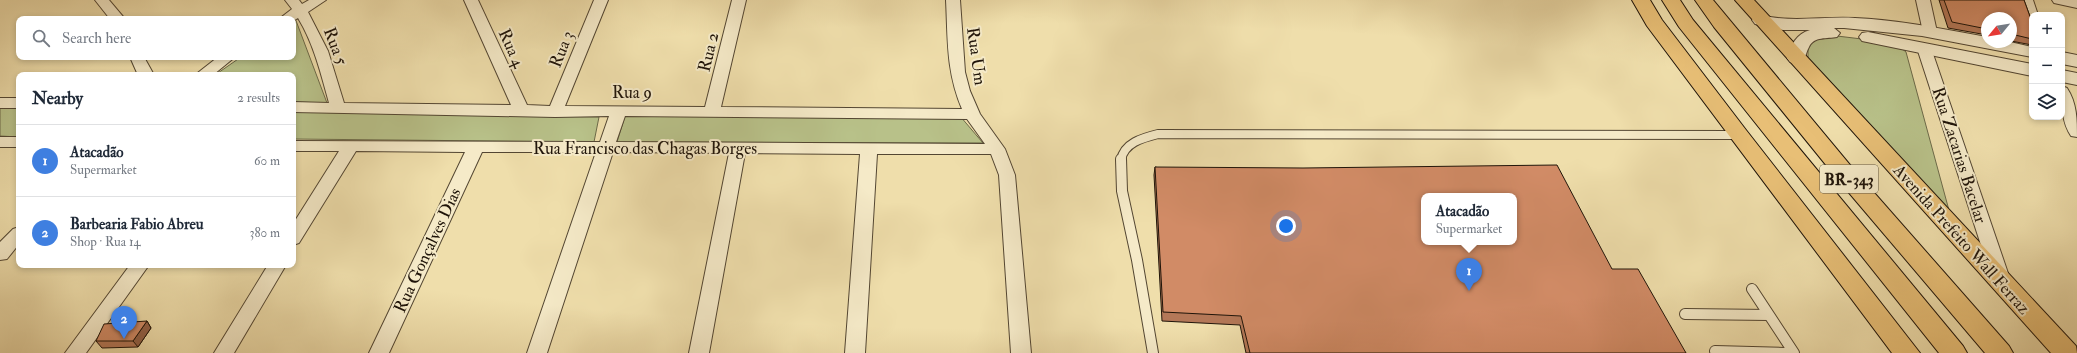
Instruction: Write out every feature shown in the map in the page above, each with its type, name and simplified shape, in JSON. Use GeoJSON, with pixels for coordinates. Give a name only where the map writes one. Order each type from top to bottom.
{"type":"FeatureCollection","features":[{"type":"Feature","properties":{"kind":"main road"},"geometry":{"type":"LineString","coordinates":[[1641,0],[1654,22],[1739,135],[1907,353]]}},
{"type":"Feature","properties":{"kind":"main road","name":"BR-343"},"geometry":{"type":"LineString","coordinates":[[1671,0],[1686,23],[1954,353]]}},
{"type":"Feature","properties":{"kind":"main road","name":"BR-343"},"geometry":{"type":"LineString","coordinates":[[1704,0],[1720,23],[1847,176],[2000,353]]}},
{"type":"Feature","properties":{"kind":"main road","name":"Avenida Prefeito Wall Ferraz"},"geometry":{"type":"LineString","coordinates":[[1744,0],[2003,285],[2067,353]]}},
{"type":"Feature","properties":{"kind":"street"},"geometry":{"type":"LineString","coordinates":[[102,0],[115,16]]}},
{"type":"Feature","properties":{"kind":"street"},"geometry":{"type":"LineString","coordinates":[[288,16],[297,4],[319,0]]}},
{"type":"Feature","properties":{"kind":"street","name":"Rua 4"},"geometry":{"type":"LineString","coordinates":[[471,0],[521,110]]}},
{"type":"Feature","properties":{"kind":"street","name":"Rua 3"},"geometry":{"type":"LineString","coordinates":[[555,112],[601,0]]}},
{"type":"Feature","properties":{"kind":"street","name":"Rua 2"},"geometry":{"type":"LineString","coordinates":[[712,112],[739,0]]}},
{"type":"Feature","properties":{"kind":"street","name":"Rua Um"},"geometry":{"type":"LineString","coordinates":[[953,0],[957,72],[972,114],[997,149],[1007,175],[1021,353]]}},
{"type":"Feature","properties":{"kind":"street","name":"Rua Zacarias Bacelar"},"geometry":{"type":"LineString","coordinates":[[1923,0],[1927,40],[2003,285]]}},
{"type":"Feature","properties":{"kind":"street"},"geometry":{"type":"LineString","coordinates":[[2026,0],[2030,12]]}},
{"type":"Feature","properties":{"kind":"street"},"geometry":{"type":"LineString","coordinates":[[2059,0],[2077,4]]}},
{"type":"Feature","properties":{"kind":"street","name":"Rua 5"},"geometry":{"type":"LineString","coordinates":[[297,4],[320,50],[338,108]]}},
{"type":"Feature","properties":{"kind":"street"},"geometry":{"type":"LineString","coordinates":[[1761,20],[1769,24],[1782,25],[1837,22],[1927,40],[2029,52]]}},
{"type":"Feature","properties":{"kind":"street"},"geometry":{"type":"LineString","coordinates":[[1796,58],[1801,43],[1808,36],[1822,32],[1846,34],[1886,33]]}},
{"type":"Feature","properties":{"kind":"street"},"geometry":{"type":"LineString","coordinates":[[1927,40],[2029,69]]}},
{"type":"Feature","properties":{"kind":"street"},"geometry":{"type":"LineString","coordinates":[[2065,59],[2077,61]]}},
{"type":"Feature","properties":{"kind":"street"},"geometry":{"type":"LineString","coordinates":[[138,60],[144,72]]}},
{"type":"Feature","properties":{"kind":"street"},"geometry":{"type":"LineString","coordinates":[[207,72],[224,60]]}},
{"type":"Feature","properties":{"kind":"street"},"geometry":{"type":"LineString","coordinates":[[2065,77],[2077,79]]}},
{"type":"Feature","properties":{"kind":"street"},"geometry":{"type":"LineString","coordinates":[[2065,99],[2077,132]]}},
{"type":"Feature","properties":{"kind":"street"},"geometry":{"type":"LineString","coordinates":[[0,103],[16,103]]}},
{"type":"Feature","properties":{"kind":"street","name":"Rua 9"},"geometry":{"type":"LineString","coordinates":[[296,107],[521,110],[555,112],[619,110],[972,114]]}},
{"type":"Feature","properties":{"kind":"street"},"geometry":{"type":"LineString","coordinates":[[537,353],[619,110]]}},
{"type":"Feature","properties":{"kind":"street"},"geometry":{"type":"LineString","coordinates":[[0,142],[16,142]]}},
{"type":"Feature","properties":{"kind":"street","name":"Rua Francisco das Chagas Borges"},"geometry":{"type":"LineString","coordinates":[[296,146],[997,149]]}},
{"type":"Feature","properties":{"kind":"street"},"geometry":{"type":"LineString","coordinates":[[296,235],[350,147]]}},
{"type":"Feature","properties":{"kind":"street","name":"Rua Gonçalves Dias"},"geometry":{"type":"LineString","coordinates":[[379,353],[476,147]]}},
{"type":"Feature","properties":{"kind":"street"},"geometry":{"type":"LineString","coordinates":[[699,353],[738,148]]}},
{"type":"Feature","properties":{"kind":"street"},"geometry":{"type":"LineString","coordinates":[[855,353],[869,148]]}},
{"type":"Feature","properties":{"kind":"street"},"geometry":{"type":"LineString","coordinates":[[0,254],[16,236]]}},
{"type":"Feature","properties":{"kind":"street"},"geometry":{"type":"LineString","coordinates":[[75,353],[138,268]]}},
{"type":"Feature","properties":{"kind":"street"},"geometry":{"type":"LineString","coordinates":[[224,353],[275,268]]}},
{"type":"Feature","properties":{"kind":"lane"},"geometry":{"type":"LineString","coordinates":[[1153,353],[1137,259],[1120,176],[1122,154],[1131,144],[1143,138],[1158,134],[1739,135]]}},
{"type":"Feature","properties":{"kind":"lane"},"geometry":{"type":"LineString","coordinates":[[1752,289],[1794,353]]}},
{"type":"Feature","properties":{"kind":"lane"},"geometry":{"type":"LineString","coordinates":[[1685,314],[1769,315]]}},
{"type":"Feature","properties":{"kind":"lane"},"geometry":{"type":"LineString","coordinates":[[1715,351],[1785,353]]}},
{"type":"Feature","properties":{"kind":"green space"},"geometry":{"type":"Polygon","coordinates":[[[296,21],[327,103],[296,102],[296,72],[219,72],[237,60],[296,60],[296,21]]]}},
{"type":"Feature","properties":{"kind":"green space"},"geometry":{"type":"Polygon","coordinates":[[[1837,36],[1895,43],[1906,52],[1950,214],[1808,58],[1808,43],[1816,37],[1837,36]]]}},
{"type":"Feature","properties":{"kind":"green space"},"geometry":{"type":"Polygon","coordinates":[[[0,108],[16,108],[16,137],[0,136],[0,108]]]}},
{"type":"Feature","properties":{"kind":"green space"},"geometry":{"type":"Polygon","coordinates":[[[296,112],[599,117],[594,142],[296,139],[296,112]]]}},
{"type":"Feature","properties":{"kind":"green space"},"geometry":{"type":"Polygon","coordinates":[[[626,113],[960,116],[983,143],[617,142],[626,113]]]}},
{"type":"Feature","properties":{"kind":"building"},"geometry":{"type":"Polygon","coordinates":[[[1944,0],[2024,0],[2029,14],[2029,38],[2017,35],[2017,12],[1981,12],[1981,28],[1952,22],[1944,0]]]}},
{"type":"Feature","properties":{"kind":"building"},"geometry":{"type":"Polygon","coordinates":[[[1557,165],[1612,269],[1638,269],[1686,353],[1250,353],[1241,316],[1163,312],[1155,167],[1303,168],[1557,165]]]}},
{"type":"Feature","properties":{"kind":"building"},"geometry":{"type":"Polygon","coordinates":[[[147,321],[133,341],[96,341],[104,324],[147,321]]]}},
{"type":"Feature","properties":{"kind":"place","name":"Atacadão"},"geometry":{"type":"Point","coordinates":[1469,291]}},
{"type":"Feature","properties":{"kind":"place","name":"Barbearia Fabio Abreu"},"geometry":{"type":"Point","coordinates":[124,339]}}]}
